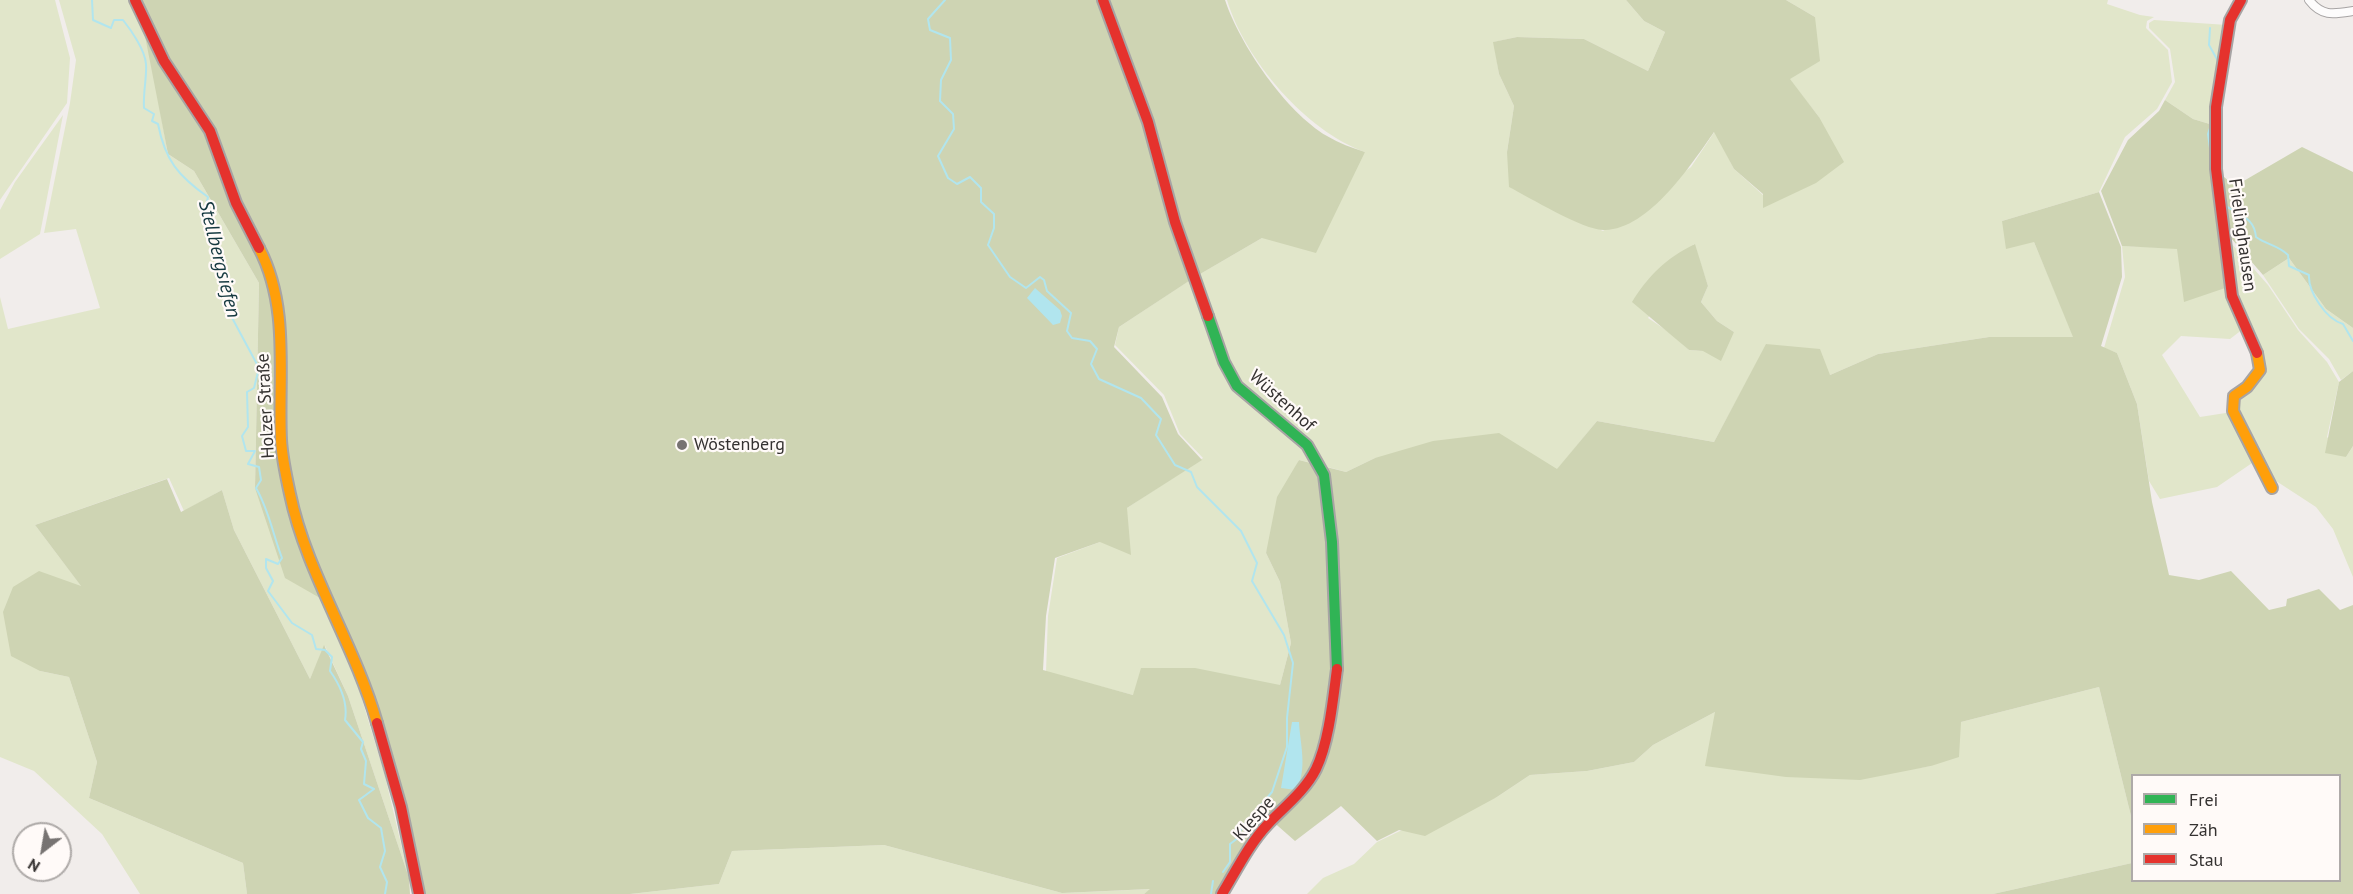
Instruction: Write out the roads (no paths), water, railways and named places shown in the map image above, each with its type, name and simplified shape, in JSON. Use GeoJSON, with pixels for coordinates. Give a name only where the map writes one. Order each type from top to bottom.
{"type":"FeatureCollection","features":[{"type":"Feature","properties":{"kind":"street","name":"Holzer Straße"},"geometry":{"type":"LineString","coordinates":[[135,0],[164,61],[210,131],[236,203],[267,263],[273,283],[282,358],[281,441],[291,496],[306,545],[373,709],[401,807],[419,894]]}},
{"type":"Feature","properties":{"kind":"street","name":"Wüstenhof"},"geometry":{"type":"LineString","coordinates":[[1103,0],[1126,68],[1137,89],[1175,222],[1224,362],[1237,386],[1307,445],[1324,475],[1332,542],[1336,670],[1330,720],[1316,769]]}},
{"type":"Feature","properties":{"kind":"street","name":"Frielinghausen"},"geometry":{"type":"LineString","coordinates":[[2241,0],[2230,20],[2216,107],[2216,169],[2232,296],[2259,358],[2260,370],[2247,387],[2234,396],[2233,411],[2272,488]]}},
{"type":"Feature","properties":{"kind":"street"},"geometry":{"type":"LineString","coordinates":[[2309,0],[2319,12],[2331,14],[2353,11]]}},
{"type":"Feature","properties":{"kind":"street","name":"Klespe"},"geometry":{"type":"LineString","coordinates":[[1222,894],[1250,847],[1268,824],[1284,811],[1316,769]]}},
{"type":"Feature","properties":{"kind":"water"},"geometry":{"type":"Polygon","coordinates":[[[1035,288],[1060,310],[1062,316],[1060,323],[1053,325],[1027,298],[1035,288]]]}},
{"type":"Feature","properties":{"kind":"water"},"geometry":{"type":"Polygon","coordinates":[[[1292,722],[1299,722],[1302,756],[1302,774],[1296,790],[1281,788],[1292,722]]]}},
{"type":"Feature","properties":{"kind":"waterway","name":"Stellbergsiefen"},"geometry":{"type":"LineString","coordinates":[[92,0],[93,20],[111,28],[114,20],[123,20],[137,40],[146,64],[144,108],[154,114],[152,121],[158,124],[165,148],[174,166],[208,197],[204,216],[209,219],[227,284],[230,314],[259,368],[254,388],[247,392],[248,427],[242,436],[246,451],[255,451],[248,464],[259,467],[261,480],[256,488],[268,514],[282,558],[278,564],[266,559],[266,568],[273,581],[268,591],[292,623],[312,635],[316,649],[325,650],[332,657],[330,671],[342,694],[345,720],[363,742],[361,749],[366,761],[364,784],[374,789],[359,800],[368,818],[381,828],[385,851],[380,867],[387,882],[385,894]]}},
{"type":"Feature","properties":{"kind":"waterway"},"geometry":{"type":"LineString","coordinates":[[945,0],[928,19],[930,30],[950,38],[951,60],[941,80],[940,101],[953,114],[954,129],[938,156],[948,178],[957,184],[970,177],[981,188],[981,202],[994,214],[994,228],[988,245],[1010,277],[1026,288],[1040,277],[1044,280],[1047,291],[1071,313],[1067,331],[1072,338],[1090,341],[1097,349],[1091,364],[1099,379],[1141,398],[1161,419],[1156,435],[1175,465],[1191,472],[1197,487],[1241,531],[1257,563],[1252,581],[1284,635],[1293,663],[1287,718],[1287,747],[1272,792],[1241,829],[1238,838],[1230,844],[1230,862],[1223,872]]}},
{"type":"Feature","properties":{"kind":"waterway"},"geometry":{"type":"LineString","coordinates":[[2210,28],[2209,45],[2218,61],[2217,69]]}},
{"type":"Feature","properties":{"kind":"waterway"},"geometry":{"type":"LineString","coordinates":[[2211,125],[2208,134],[2211,155]]}},
{"type":"Feature","properties":{"kind":"waterway"},"geometry":{"type":"LineString","coordinates":[[2212,181],[2213,190]]}},
{"type":"Feature","properties":{"kind":"waterway"},"geometry":{"type":"LineString","coordinates":[[2225,205],[2249,221],[2255,230],[2256,237],[2288,255],[2289,266],[2309,275],[2309,282],[2319,304],[2330,317],[2343,324],[2353,341]]}},
{"type":"Feature","properties":{"kind":"waterway"},"geometry":{"type":"LineString","coordinates":[[1211,894],[1213,881]]}},
{"type":"Feature","properties":{"kind":"place","name":"Wöstenberg"},"geometry":{"type":"Point","coordinates":[682,445]}}]}
